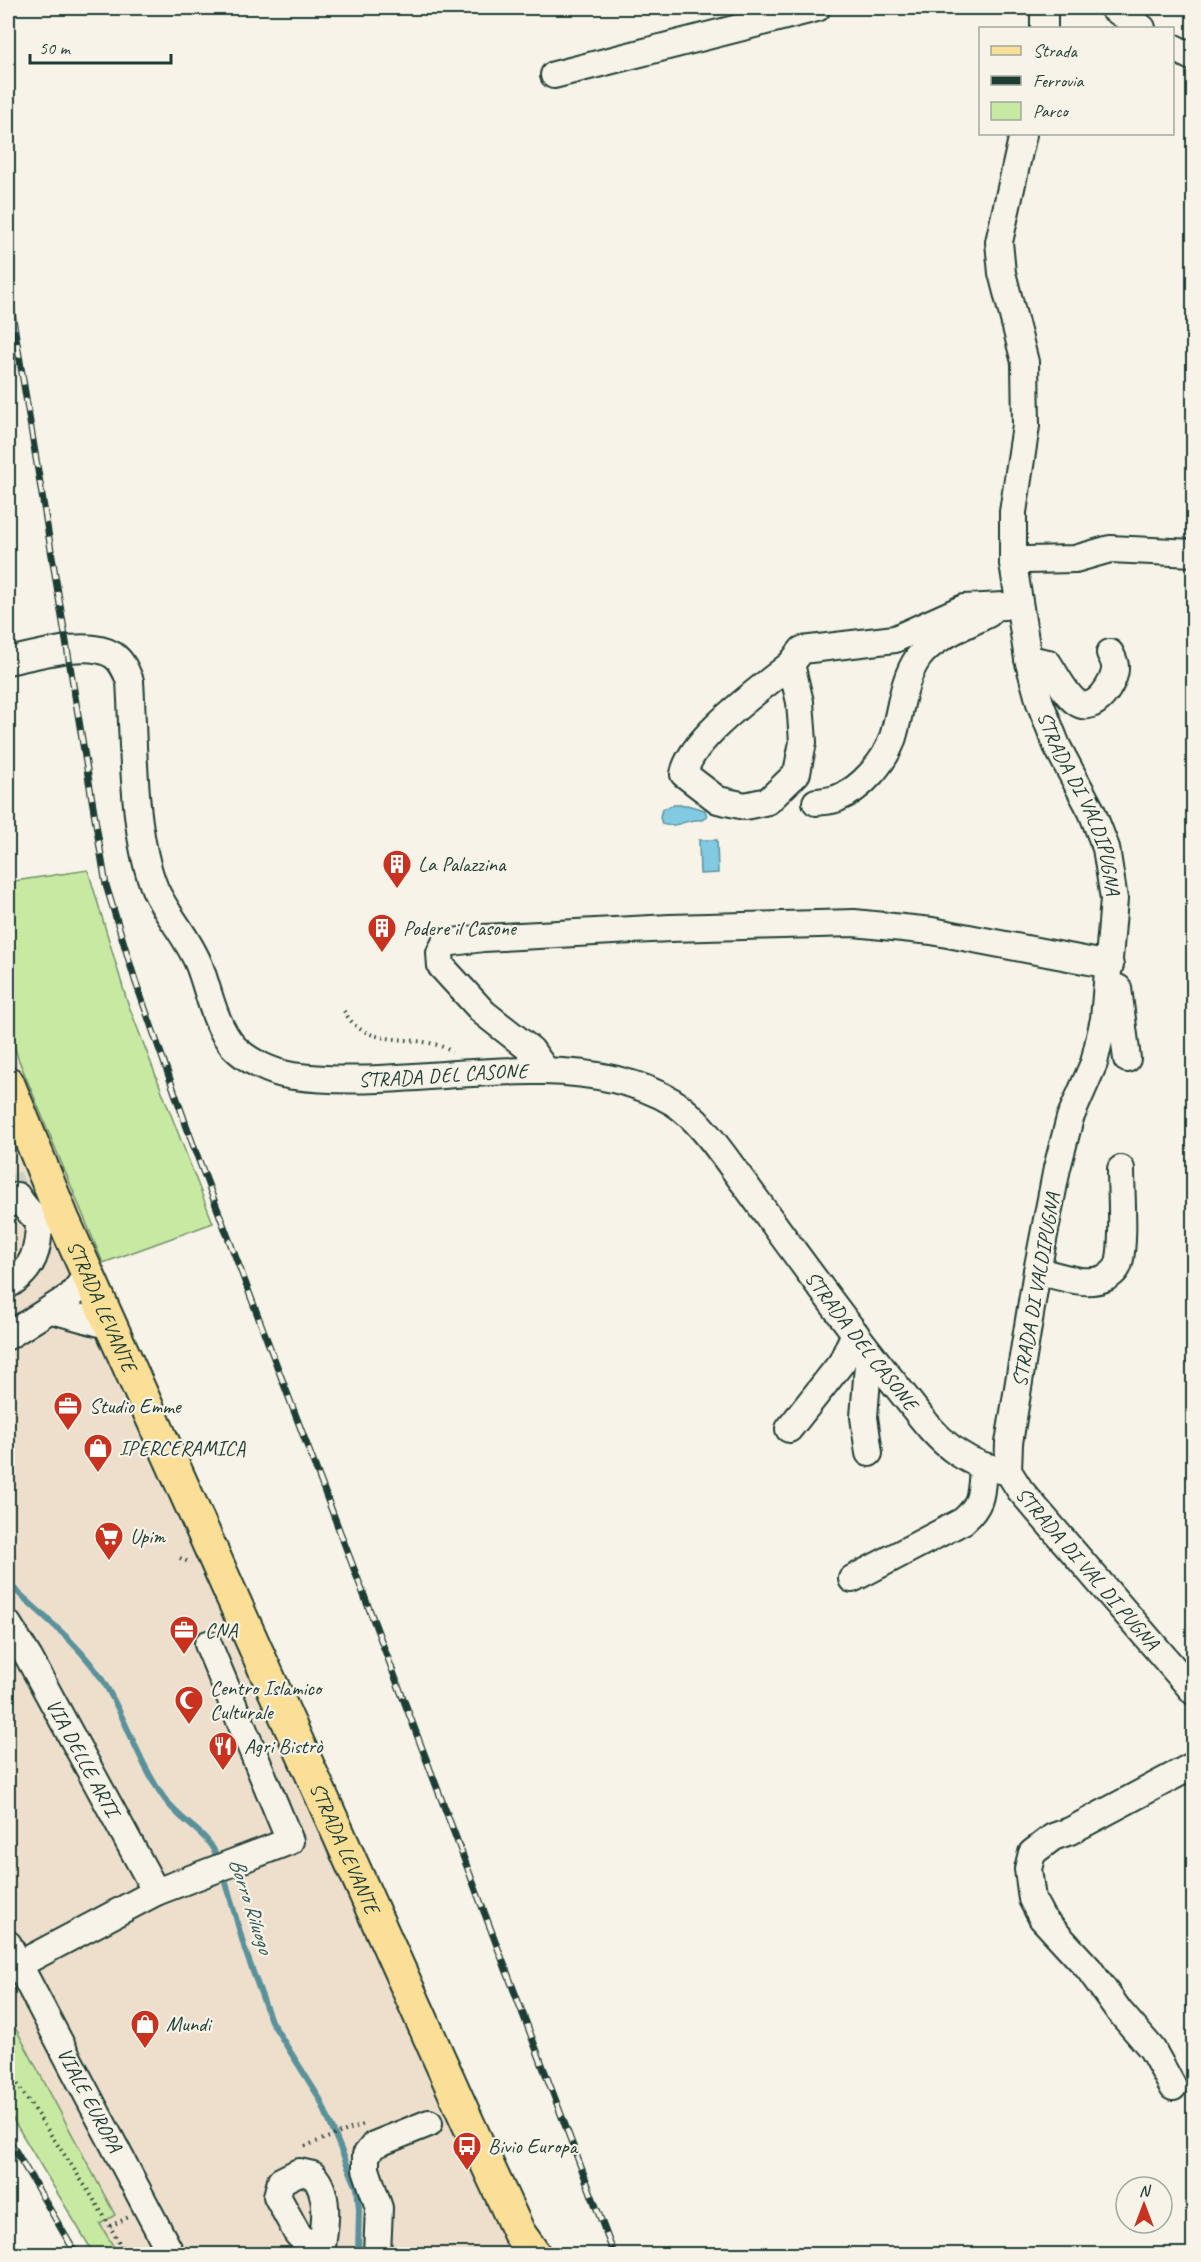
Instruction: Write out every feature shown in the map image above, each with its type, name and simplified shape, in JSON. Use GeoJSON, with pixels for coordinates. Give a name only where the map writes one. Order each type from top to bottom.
{"type":"FeatureCollection","features":[{"type":"Feature","properties":{"kind":"main road","name":"STRADA LEVANTE"},"geometry":{"type":"LineString","coordinates":[[9,1094],[51,1219],[88,1274],[521,2237]]}},
{"type":"Feature","properties":{"kind":"street"},"geometry":{"type":"LineString","coordinates":[[554,75],[817,8]]}},
{"type":"Feature","properties":{"kind":"street"},"geometry":{"type":"LineString","coordinates":[[1044,8],[1044,27]]}},
{"type":"Feature","properties":{"kind":"street"},"geometry":{"type":"LineString","coordinates":[[1113,8],[1141,27]]}},
{"type":"Feature","properties":{"kind":"street"},"geometry":{"type":"LineString","coordinates":[[1174,48],[1194,58]]}},
{"type":"Feature","properties":{"kind":"street","name":"STRADA DI VALDIPUGNA"},"geometry":{"type":"LineString","coordinates":[[1008,1471],[1009,1443],[1037,1271],[1070,1118],[1094,1062],[1104,1019],[1114,899],[1106,848],[1092,812],[1057,746],[1040,703],[1011,603],[1013,512],[1026,426],[1025,362],[1002,273],[999,242],[1023,135]]}},
{"type":"Feature","properties":{"kind":"street"},"geometry":{"type":"LineString","coordinates":[[1013,563],[1026,560],[1075,559],[1110,549],[1194,553]]}},
{"type":"Feature","properties":{"kind":"street"},"geometry":{"type":"LineString","coordinates":[[791,664],[800,702],[803,742],[797,773],[768,801],[746,806],[718,800],[684,774],[686,762],[716,726],[791,664],[802,650],[895,639],[964,608],[1011,603]]}},
{"type":"Feature","properties":{"kind":"street"},"geometry":{"type":"LineString","coordinates":[[816,802],[838,799],[856,787],[876,767],[892,740],[908,678],[917,659],[929,646],[1011,603]]}},
{"type":"Feature","properties":{"kind":"street","name":"STRADA DEL CASONE"},"geometry":{"type":"LineString","coordinates":[[8,661],[75,649],[94,650],[114,656],[124,667],[130,681],[140,834],[145,861],[170,920],[187,941],[222,1028],[234,1047],[255,1063],[290,1076],[353,1079],[480,1071],[546,1071],[619,1080],[646,1087],[678,1105],[711,1140],[862,1342],[937,1435],[957,1453],[983,1467],[1008,1471]]}},
{"type":"Feature","properties":{"kind":"street"},"geometry":{"type":"LineString","coordinates":[[1028,659],[1048,663],[1077,703],[1087,706],[1096,703],[1113,679],[1115,666],[1110,653]]}},
{"type":"Feature","properties":{"kind":"street"},"geometry":{"type":"LineString","coordinates":[[546,1071],[531,1050],[484,1013],[441,966],[440,953],[445,943],[483,938],[811,923],[881,924],[932,931],[1109,971],[1118,989],[1126,1059]]}},
{"type":"Feature","properties":{"kind":"street"},"geometry":{"type":"LineString","coordinates":[[1037,1271],[1089,1280],[1101,1280],[1112,1274],[1119,1265],[1121,1169]]}},
{"type":"Feature","properties":{"kind":"street"},"geometry":{"type":"LineString","coordinates":[[8,1285],[21,1277],[33,1261],[51,1219],[31,1214],[17,1196]]}},
{"type":"Feature","properties":{"kind":"street"},"geometry":{"type":"LineString","coordinates":[[8,1335],[52,1310],[76,1290],[88,1274]]}},
{"type":"Feature","properties":{"kind":"street"},"geometry":{"type":"LineString","coordinates":[[52,1310],[111,1326]]}},
{"type":"Feature","properties":{"kind":"street"},"geometry":{"type":"LineString","coordinates":[[789,1430],[842,1362],[862,1342]]}},
{"type":"Feature","properties":{"kind":"street"},"geometry":{"type":"LineString","coordinates":[[862,1342],[864,1417],[869,1453]]}},
{"type":"Feature","properties":{"kind":"street"},"geometry":{"type":"LineString","coordinates":[[852,1579],[969,1516],[981,1499],[983,1467]]}},
{"type":"Feature","properties":{"kind":"street","name":"STRADA DI VAL DI PUGNA"},"geometry":{"type":"LineString","coordinates":[[1008,1471],[1044,1521],[1194,1692]]}},
{"type":"Feature","properties":{"kind":"street","name":"VIA DELLE ARTI"},"geometry":{"type":"LineString","coordinates":[[8,1624],[29,1658],[156,1892]]}},
{"type":"Feature","properties":{"kind":"street"},"geometry":{"type":"LineString","coordinates":[[13,1954],[156,1892],[290,1840],[208,1644]]}},
{"type":"Feature","properties":{"kind":"street"},"geometry":{"type":"LineString","coordinates":[[1173,2087],[1152,2049],[1119,2011],[1089,1969],[1042,1918],[1032,1899],[1029,1869],[1032,1853],[1053,1837],[1070,1831],[1194,1766]]}},
{"type":"Feature","properties":{"kind":"street","name":"VIALE EUROPA"},"geometry":{"type":"LineString","coordinates":[[13,1954],[171,2254]]}},
{"type":"Feature","properties":{"kind":"street"},"geometry":{"type":"LineString","coordinates":[[376,2254],[378,2208],[366,2169],[366,2156],[374,2145],[429,2123]]}},
{"type":"Feature","properties":{"kind":"street"},"geometry":{"type":"LineString","coordinates":[[315,2254],[297,2232],[277,2196],[276,2189],[281,2181],[299,2172],[313,2175],[322,2192],[326,2210],[321,2254]]}},
{"type":"Feature","properties":{"kind":"path"},"geometry":{"type":"LineString","coordinates":[[344,1011],[356,1026],[369,1033],[447,1048],[480,1071]]}},
{"type":"Feature","properties":{"kind":"path"},"geometry":{"type":"LineString","coordinates":[[8,2069],[60,2153],[97,2204],[125,2254]]}},
{"type":"Feature","properties":{"kind":"path"},"geometry":{"type":"LineString","coordinates":[[305,2146],[346,2131]]}},
{"type":"Feature","properties":{"kind":"shaded area"},"geometry":{"type":"Polygon","coordinates":[[[8,1024],[18,1058],[103,1263],[462,2072],[548,2254],[118,2254],[100,2224],[115,2215],[8,2014],[8,1024]]]}},
{"type":"Feature","properties":{"kind":"green space"},"geometry":{"type":"Polygon","coordinates":[[[88,870],[127,1001],[213,1223],[103,1263],[18,1058],[8,1024],[8,882],[88,870]]]}},
{"type":"Feature","properties":{"kind":"green space"},"geometry":{"type":"Polygon","coordinates":[[[8,2014],[115,2215],[100,2224],[118,2254],[94,2254],[8,2111],[8,2014]]]}},
{"type":"Feature","properties":{"kind":"water"},"geometry":{"type":"Polygon","coordinates":[[[674,805],[687,805],[705,810],[707,816],[702,820],[691,820],[672,825],[662,824],[660,817],[662,809],[674,805]]]}},
{"type":"Feature","properties":{"kind":"water"},"geometry":{"type":"Polygon","coordinates":[[[699,840],[717,840],[718,873],[700,874],[699,840]]]}},
{"type":"Feature","properties":{"kind":"waterway","name":"Borro Riluogo"},"geometry":{"type":"LineString","coordinates":[[8,1583],[71,1641],[93,1667],[111,1695],[164,1798],[202,1835],[219,1862]]}},
{"type":"Feature","properties":{"kind":"waterway","name":"Borro Riluogo"},"geometry":{"type":"LineString","coordinates":[[223,1872],[245,1950],[271,2021],[320,2099],[357,2188],[358,2254]]}},
{"type":"Feature","properties":{"kind":"tunnel"},"geometry":{"type":"LineString","coordinates":[[8,1177],[17,1196]]}},
{"type":"Feature","properties":{"kind":"railway"},"geometry":{"type":"LineString","coordinates":[[8,288],[106,885],[135,980],[195,1150],[614,2254]]}},
{"type":"Feature","properties":{"kind":"railway"},"geometry":{"type":"LineString","coordinates":[[8,2138],[76,2254]]}},
{"type":"Feature","properties":{"kind":"place","name":"La Palazzina"},"geometry":{"type":"Point","coordinates":[397,890]}},
{"type":"Feature","properties":{"kind":"place","name":"Podere il Casone"},"geometry":{"type":"Point","coordinates":[382,954]}},
{"type":"Feature","properties":{"kind":"place","name":"Studio Emme"},"geometry":{"type":"Point","coordinates":[68,1432]}},
{"type":"Feature","properties":{"kind":"place","name":"IPERCERAMICA"},"geometry":{"type":"Point","coordinates":[98,1474]}},
{"type":"Feature","properties":{"kind":"place","name":"Upim"},"geometry":{"type":"Point","coordinates":[109,1562]}},
{"type":"Feature","properties":{"kind":"place","name":"CNA"},"geometry":{"type":"Point","coordinates":[184,1656]}},
{"type":"Feature","properties":{"kind":"place","name":"Centro Islamico Culturale"},"geometry":{"type":"Point","coordinates":[189,1726]}},
{"type":"Feature","properties":{"kind":"place","name":"Agri Bistrò"},"geometry":{"type":"Point","coordinates":[223,1772]}},
{"type":"Feature","properties":{"kind":"place","name":"Mundi"},"geometry":{"type":"Point","coordinates":[145,2050]}},
{"type":"Feature","properties":{"kind":"place","name":"Bivio Europa"},"geometry":{"type":"Point","coordinates":[467,2172]}}]}
